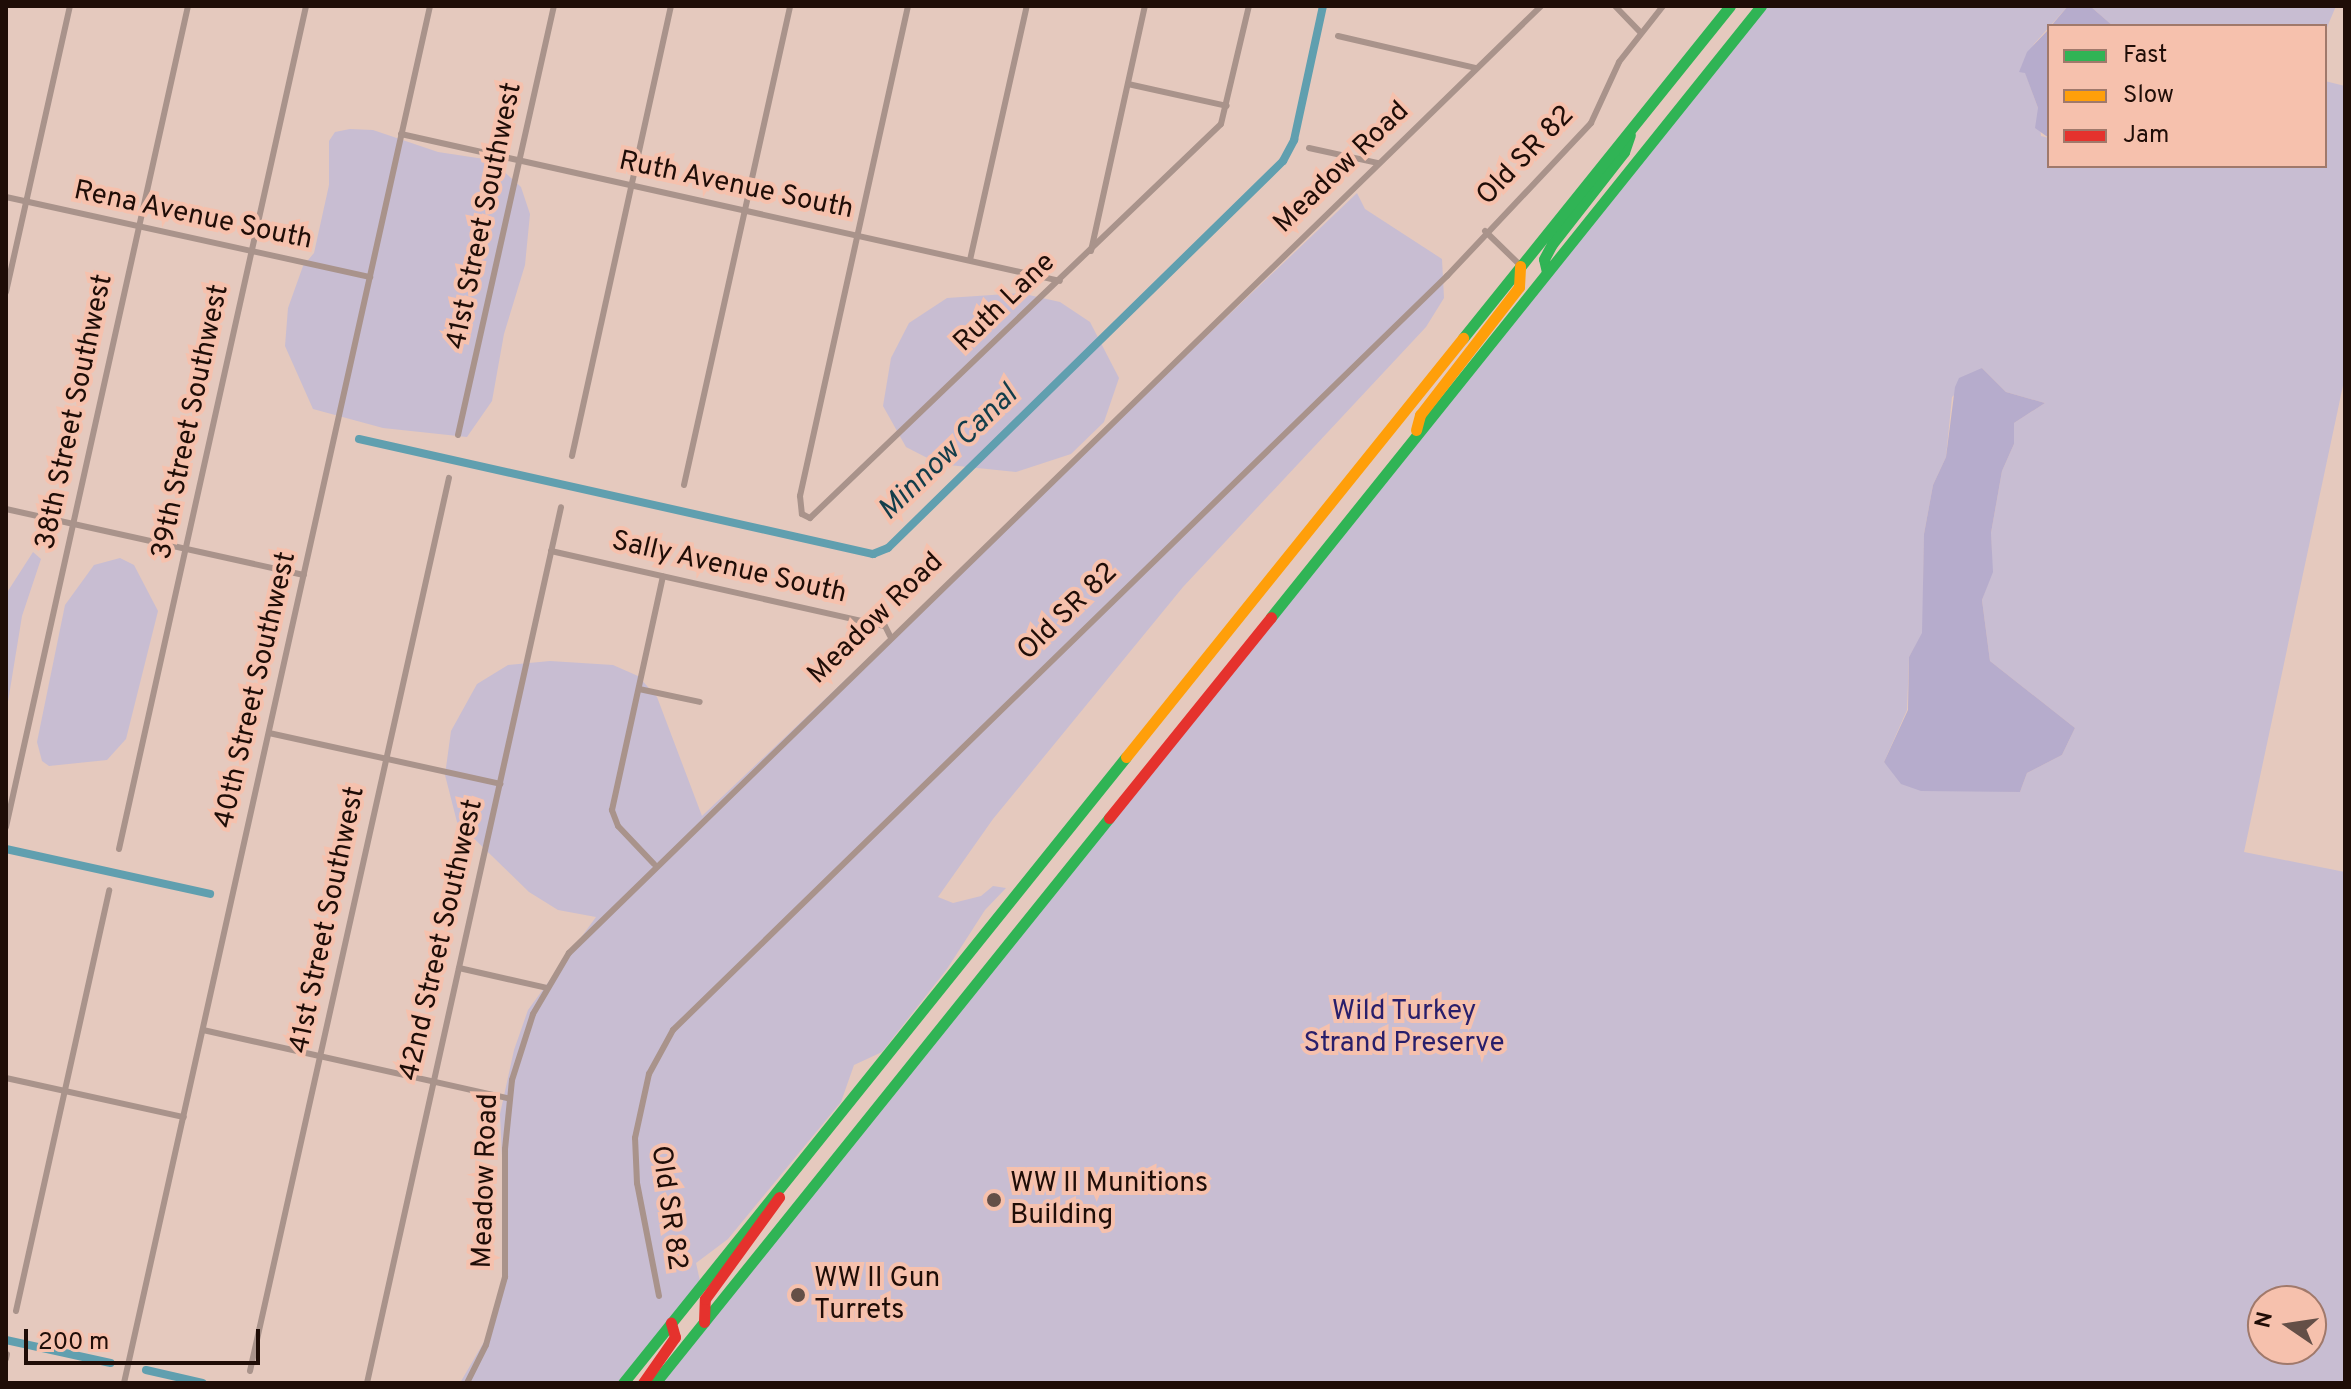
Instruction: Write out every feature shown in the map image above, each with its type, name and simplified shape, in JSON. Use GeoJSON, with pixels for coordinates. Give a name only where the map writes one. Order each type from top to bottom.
{"type":"FeatureCollection","features":[{"type":"Feature","properties":{"kind":"highway"},"geometry":{"type":"LineString","coordinates":[[623,1383],[1730,6]]}},
{"type":"Feature","properties":{"kind":"highway"},"geometry":{"type":"LineString","coordinates":[[655,1383],[1761,6]]}},
{"type":"Feature","properties":{"kind":"highway"},"geometry":{"type":"LineString","coordinates":[[1547,272],[1544,259],[1552,244],[1624,152],[1632,127]]}},
{"type":"Feature","properties":{"kind":"highway"},"geometry":{"type":"LineString","coordinates":[[1415,435],[1420,415],[1519,287],[1520,266]]}},
{"type":"Feature","properties":{"kind":"highway"},"geometry":{"type":"LineString","coordinates":[[704,1322],[705,1299],[771,1214],[787,1178]]}},
{"type":"Feature","properties":{"kind":"highway"},"geometry":{"type":"LineString","coordinates":[[643,1383],[675,1337],[671,1323]]}},
{"type":"Feature","properties":{"kind":"street"},"geometry":{"type":"LineString","coordinates":[[6,292],[70,6]]}},
{"type":"Feature","properties":{"kind":"street","name":"38th Street Southwest"},"geometry":{"type":"LineString","coordinates":[[6,827],[188,6]]}},
{"type":"Feature","properties":{"kind":"street","name":"39th Street Southwest"},"geometry":{"type":"LineString","coordinates":[[119,849],[306,6]]}},
{"type":"Feature","properties":{"kind":"street","name":"40th Street Southwest"},"geometry":{"type":"LineString","coordinates":[[124,1383],[430,6]]}},
{"type":"Feature","properties":{"kind":"street","name":"41st Street Southwest"},"geometry":{"type":"LineString","coordinates":[[458,435],[554,6]]}},
{"type":"Feature","properties":{"kind":"street"},"geometry":{"type":"LineString","coordinates":[[572,456],[671,6]]}},
{"type":"Feature","properties":{"kind":"street"},"geometry":{"type":"LineString","coordinates":[[684,485],[790,6]]}},
{"type":"Feature","properties":{"kind":"street"},"geometry":{"type":"LineString","coordinates":[[857,235],[908,6]]}},
{"type":"Feature","properties":{"kind":"street"},"geometry":{"type":"LineString","coordinates":[[970,260],[1027,6]]}},
{"type":"Feature","properties":{"kind":"street"},"geometry":{"type":"LineString","coordinates":[[1091,251],[1145,6]]}},
{"type":"Feature","properties":{"kind":"street"},"geometry":{"type":"LineString","coordinates":[[1128,84],[1227,106],[1249,6]]}},
{"type":"Feature","properties":{"kind":"street","name":"Meadow Road"},"geometry":{"type":"LineString","coordinates":[[467,1383],[486,1345],[505,1277],[508,1098],[521,1045],[547,988],[582,936],[1541,6]]}},
{"type":"Feature","properties":{"kind":"street"},"geometry":{"type":"LineString","coordinates":[[1615,6],[1641,33]]}},
{"type":"Feature","properties":{"kind":"street","name":"Old SR 82"},"geometry":{"type":"LineString","coordinates":[[659,1296],[637,1183],[635,1138],[649,1074],[673,1030],[1447,276],[1485,231],[1591,123],[1619,62],[1663,6]]}},
{"type":"Feature","properties":{"kind":"street"},"geometry":{"type":"LineString","coordinates":[[1338,36],[1476,68]]}},
{"type":"Feature","properties":{"kind":"street","name":"Ruth Lane"},"geometry":{"type":"LineString","coordinates":[[857,235],[800,496],[802,514],[818,514],[1221,124],[1227,106]]}},
{"type":"Feature","properties":{"kind":"street","name":"Ruth Avenue South"},"geometry":{"type":"LineString","coordinates":[[401,134],[1060,281]]}},
{"type":"Feature","properties":{"kind":"street"},"geometry":{"type":"LineString","coordinates":[[1309,148],[1378,163]]}},
{"type":"Feature","properties":{"kind":"street","name":"Rena Avenue South"},"geometry":{"type":"LineString","coordinates":[[6,197],[370,277]]}},
{"type":"Feature","properties":{"kind":"street"},"geometry":{"type":"LineString","coordinates":[[1485,231],[1520,266]]}},
{"type":"Feature","properties":{"kind":"street","name":"41st Street Southwest"},"geometry":{"type":"LineString","coordinates":[[250,1371],[449,478]]}},
{"type":"Feature","properties":{"kind":"street","name":"42nd Street Southwest"},"geometry":{"type":"LineString","coordinates":[[367,1383],[561,507]]}},
{"type":"Feature","properties":{"kind":"street"},"geometry":{"type":"LineString","coordinates":[[6,509],[304,575]]}},
{"type":"Feature","properties":{"kind":"street","name":"Sally Avenue South"},"geometry":{"type":"LineString","coordinates":[[551,551],[885,626],[890,636]]}},
{"type":"Feature","properties":{"kind":"street"},"geometry":{"type":"LineString","coordinates":[[654,864],[618,826],[612,810],[663,576]]}},
{"type":"Feature","properties":{"kind":"street"},"geometry":{"type":"LineString","coordinates":[[639,689],[700,702]]}},
{"type":"Feature","properties":{"kind":"street"},"geometry":{"type":"LineString","coordinates":[[269,733],[500,784]]}},
{"type":"Feature","properties":{"kind":"street"},"geometry":{"type":"LineString","coordinates":[[16,1311],[109,890]]}},
{"type":"Feature","properties":{"kind":"street"},"geometry":{"type":"LineString","coordinates":[[459,968],[547,988]]}},
{"type":"Feature","properties":{"kind":"street"},"geometry":{"type":"LineString","coordinates":[[203,1030],[508,1098]]}},
{"type":"Feature","properties":{"kind":"street"},"geometry":{"type":"LineString","coordinates":[[6,1078],[184,1117]]}},
{"type":"Feature","properties":{"kind":"green space","name":"Wild Turkey Strand Preserve"},"geometry":{"type":"Polygon","coordinates":[[[1766,6],[2068,6],[2052,24],[2047,24],[2047,29],[2034,44],[2020,72],[2025,72],[2038,108],[2041,136],[2047,138],[2047,168],[2327,168],[2327,82],[2345,86],[2345,376],[2244,852],[2345,872],[2345,1383],[661,1383],[1766,6]],[[1982,368],[1952,397],[1946,457],[1933,485],[1924,534],[1923,633],[1909,657],[1907,710],[1884,762],[1893,770],[1982,790],[2020,792],[2027,773],[2062,755],[2075,728],[1990,661],[1982,600],[1992,572],[1991,533],[2002,471],[2014,444],[2014,423],[2045,403],[2006,392],[1982,368]]]}},
{"type":"Feature","properties":{"kind":"green space"},"geometry":{"type":"Polygon","coordinates":[[[2090,6],[2336,6],[2327,27],[2327,24],[2111,24],[2090,6]]]}},
{"type":"Feature","properties":{"kind":"green space"},"geometry":{"type":"Polygon","coordinates":[[[373,130],[438,152],[491,160],[521,187],[530,214],[525,265],[504,334],[492,401],[467,437],[383,428],[313,409],[285,346],[288,308],[303,266],[314,253],[329,185],[329,141],[335,132],[373,130]]]}},
{"type":"Feature","properties":{"kind":"green space"},"geometry":{"type":"Polygon","coordinates":[[[1357,193],[1365,209],[1442,259],[1444,298],[1426,327],[1183,587],[993,819],[938,897],[953,903],[981,896],[993,886],[1006,888],[985,910],[947,969],[882,1052],[854,1065],[841,1102],[728,1239],[696,1263],[700,1281],[617,1383],[460,1383],[488,1335],[507,1266],[500,1114],[514,1050],[528,1010],[596,917],[558,910],[529,892],[457,822],[445,775],[451,731],[477,684],[508,665],[550,661],[613,665],[638,676],[657,697],[702,816],[1357,193]]]}},
{"type":"Feature","properties":{"kind":"green space"},"geometry":{"type":"Polygon","coordinates":[[[1020,293],[1060,302],[1090,322],[1119,378],[1104,422],[1071,454],[1016,472],[939,464],[906,447],[883,406],[891,358],[909,323],[947,298],[1020,293]]]}},
{"type":"Feature","properties":{"kind":"green space"},"geometry":{"type":"Polygon","coordinates":[[[33,552],[41,559],[22,616],[6,714],[6,594],[33,552]]]}},
{"type":"Feature","properties":{"kind":"green space"},"geometry":{"type":"Polygon","coordinates":[[[120,558],[134,565],[158,611],[126,739],[107,760],[49,766],[42,761],[37,742],[65,605],[94,565],[120,558]]]}},
{"type":"Feature","properties":{"kind":"shaded area"},"geometry":{"type":"Polygon","coordinates":[[[2068,6],[2090,6],[2111,24],[2053,24],[2068,6]]]}},
{"type":"Feature","properties":{"kind":"shaded area"},"geometry":{"type":"Polygon","coordinates":[[[2047,31],[2047,137],[2035,128],[2038,108],[2025,73],[2019,72],[2027,52],[2047,31]]]}},
{"type":"Feature","properties":{"kind":"shaded area"},"geometry":{"type":"Polygon","coordinates":[[[1982,368],[2006,392],[2045,403],[2014,423],[2014,444],[2002,471],[1991,533],[1993,572],[1982,600],[1990,661],[2075,728],[2062,755],[2027,773],[2020,792],[1921,791],[1901,784],[1884,762],[1908,710],[1909,657],[1922,633],[1924,534],[1933,485],[1946,457],[1955,387],[1959,378],[1982,368]]]}},
{"type":"Feature","properties":{"kind":"waterway","name":"Minnow Canal"},"geometry":{"type":"LineString","coordinates":[[359,439],[873,554],[888,548],[1283,161],[1294,140],[1323,6]]}},
{"type":"Feature","properties":{"kind":"waterway"},"geometry":{"type":"LineString","coordinates":[[6,849],[210,894]]}},
{"type":"Feature","properties":{"kind":"waterway"},"geometry":{"type":"LineString","coordinates":[[6,1340],[111,1363]]}},
{"type":"Feature","properties":{"kind":"waterway"},"geometry":{"type":"LineString","coordinates":[[146,1370],[203,1383]]}},
{"type":"Feature","properties":{"kind":"traffic: fast"},"geometry":{"type":"LineString","coordinates":[[1463,338],[1730,6]]}},
{"type":"Feature","properties":{"kind":"traffic: fast"},"geometry":{"type":"LineString","coordinates":[[1271,617],[1761,6]]}},
{"type":"Feature","properties":{"kind":"traffic: fast"},"geometry":{"type":"LineString","coordinates":[[1547,272],[1544,259],[1552,244],[1624,152],[1630,135]]}},
{"type":"Feature","properties":{"kind":"traffic: fast"},"geometry":{"type":"LineString","coordinates":[[623,1383],[1126,757]]}},
{"type":"Feature","properties":{"kind":"traffic: fast"},"geometry":{"type":"LineString","coordinates":[[655,1383],[1109,818]]}},
{"type":"Feature","properties":{"kind":"traffic: slow"},"geometry":{"type":"LineString","coordinates":[[1416,430],[1420,415],[1519,287],[1520,266]]}},
{"type":"Feature","properties":{"kind":"traffic: slow"},"geometry":{"type":"LineString","coordinates":[[1126,757],[1463,338]]}},
{"type":"Feature","properties":{"kind":"traffic: jam"},"geometry":{"type":"LineString","coordinates":[[1109,818],[1271,617]]}},
{"type":"Feature","properties":{"kind":"traffic: jam"},"geometry":{"type":"LineString","coordinates":[[704,1322],[705,1299],[779,1197]]}},
{"type":"Feature","properties":{"kind":"traffic: jam"},"geometry":{"type":"LineString","coordinates":[[643,1383],[675,1337],[671,1323]]}},
{"type":"Feature","properties":{"kind":"place","name":"WW II Munitions Building"},"geometry":{"type":"Point","coordinates":[994,1200]}},
{"type":"Feature","properties":{"kind":"place","name":"WW II Gun Turrets"},"geometry":{"type":"Point","coordinates":[798,1295]}}]}
